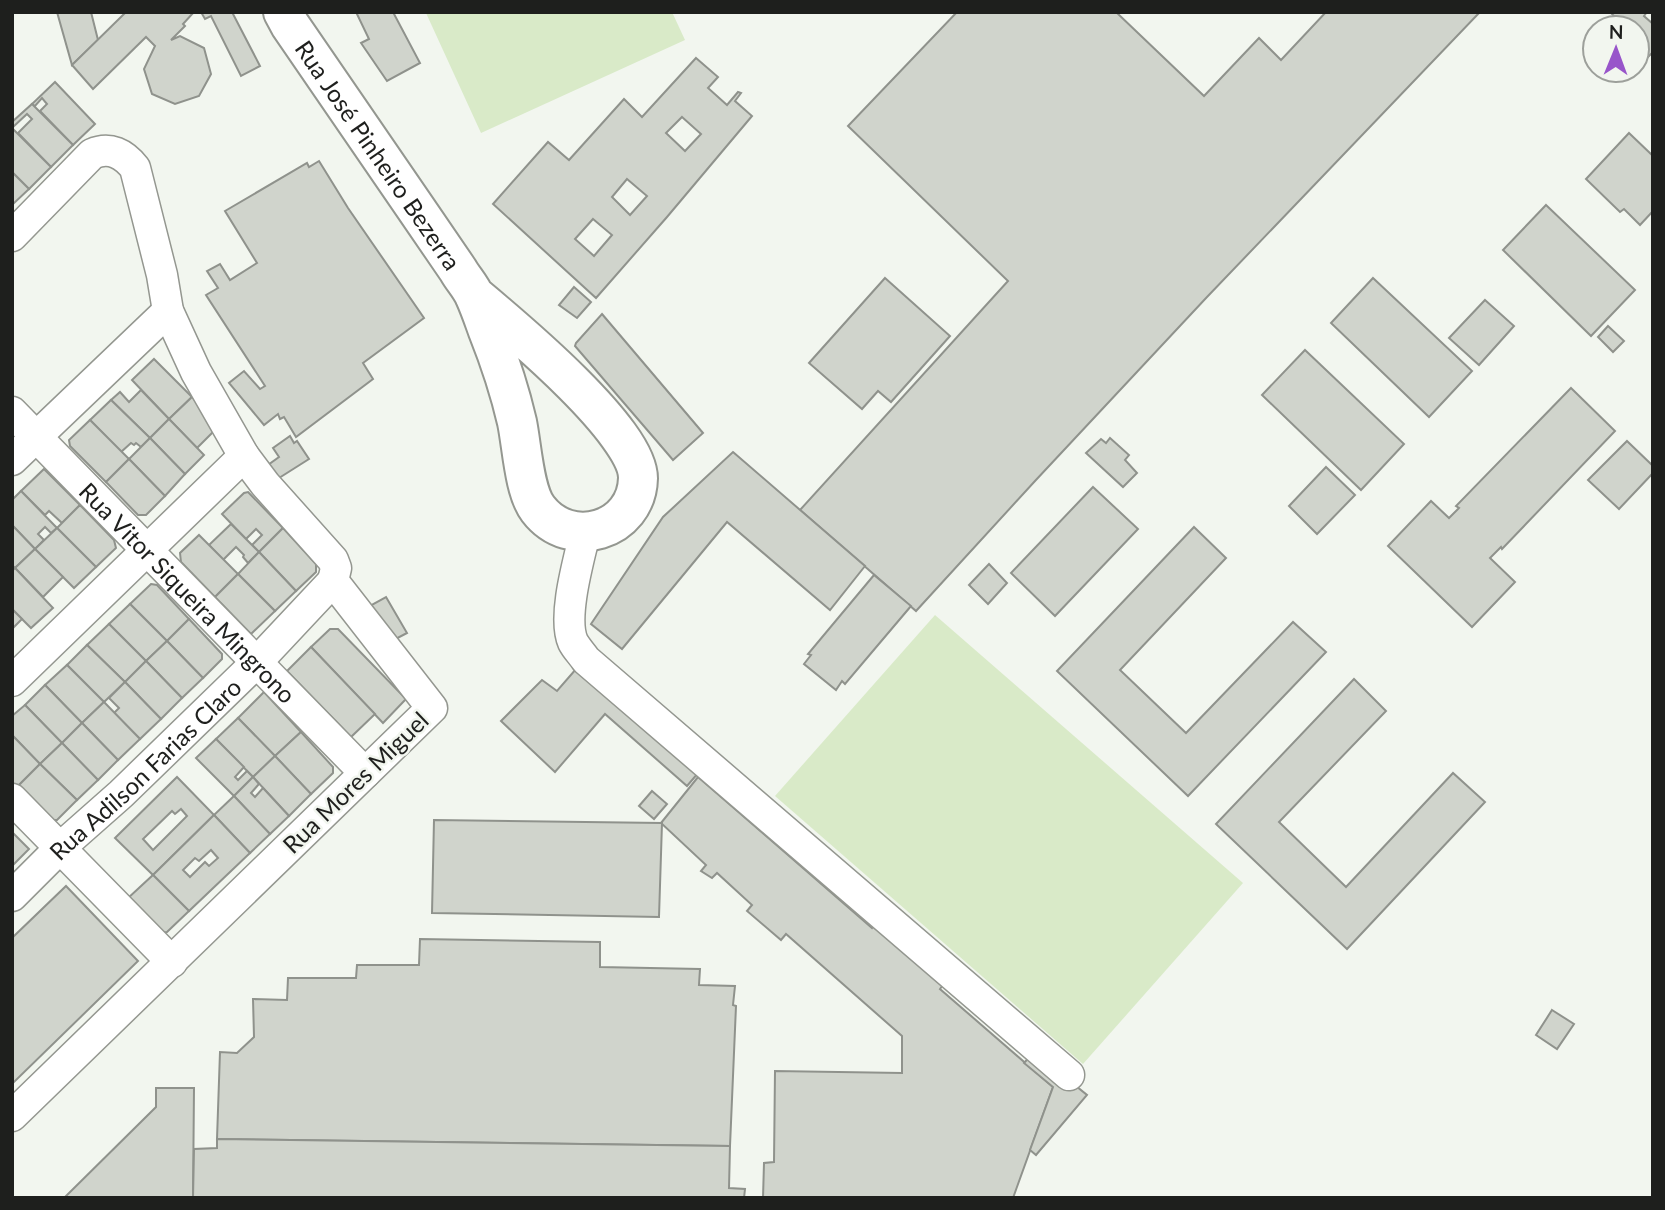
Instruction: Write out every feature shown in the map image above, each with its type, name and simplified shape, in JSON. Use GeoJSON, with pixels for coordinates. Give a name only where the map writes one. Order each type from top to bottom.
{"type":"FeatureCollection","features":[{"type":"Feature","properties":{"kind":"street","name":"Rua José Pinheiro Bezerra"},"geometry":{"type":"LineString","coordinates":[[283,12],[474,295],[499,359],[517,421],[530,490],[537,507],[549,521],[566,531],[584,533],[611,525],[625,513],[634,497],[638,478],[635,462],[625,444],[585,396],[514,328],[474,295]]}},
{"type":"Feature","properties":{"kind":"street","name":"Rua Mores Miguel"},"geometry":{"type":"LineString","coordinates":[[12,236],[92,154],[105,150],[118,152],[129,160],[135,168],[162,275],[168,311],[196,372],[244,456],[265,484],[333,560],[336,568],[333,581],[432,708],[12,1116]]}},
{"type":"Feature","properties":{"kind":"street"},"geometry":{"type":"LineString","coordinates":[[12,460],[168,311]]}},
{"type":"Feature","properties":{"kind":"street","name":"Rua Vitor Siqueira Mingrono"},"geometry":{"type":"LineString","coordinates":[[12,412],[365,773]]}},
{"type":"Feature","properties":{"kind":"street"},"geometry":{"type":"LineString","coordinates":[[12,681],[244,456]]}},
{"type":"Feature","properties":{"kind":"street"},"geometry":{"type":"LineString","coordinates":[[584,533],[571,594],[569,619],[573,641],[586,660],[1069,1075]]}},
{"type":"Feature","properties":{"kind":"street","name":"Rua Adilson Farias Claro"},"geometry":{"type":"LineString","coordinates":[[12,896],[257,662],[333,581]]}},
{"type":"Feature","properties":{"kind":"street"},"geometry":{"type":"LineString","coordinates":[[12,799],[172,962]]}},
{"type":"Feature","properties":{"kind":"green space"},"geometry":{"type":"Polygon","coordinates":[[[672,12],[685,40],[481,133],[426,13],[672,12]]]}},
{"type":"Feature","properties":{"kind":"green space"},"geometry":{"type":"Polygon","coordinates":[[[935,615],[1243,883],[1083,1064],[775,796],[935,615]]]}},
{"type":"Feature","properties":{"kind":"building"},"geometry":{"type":"Polygon","coordinates":[[[57,12],[91,12],[98,40],[72,65],[57,12]]]}},
{"type":"Feature","properties":{"kind":"building"},"geometry":{"type":"Polygon","coordinates":[[[126,12],[194,12],[171,40],[180,36],[204,48],[211,74],[199,96],[175,104],[152,94],[144,69],[155,46],[146,37],[93,89],[72,65],[126,12]]]}},
{"type":"Feature","properties":{"kind":"building"},"geometry":{"type":"Polygon","coordinates":[[[201,12],[232,12],[260,66],[241,76],[211,16],[205,19],[201,12]]]}},
{"type":"Feature","properties":{"kind":"building"},"geometry":{"type":"Polygon","coordinates":[[[356,12],[393,12],[420,63],[387,81],[361,43],[369,39],[356,12]]]}},
{"type":"Feature","properties":{"kind":"building"},"geometry":{"type":"Polygon","coordinates":[[[957,12],[1116,12],[1204,96],[1259,38],[1281,60],[1326,12],[1480,12],[1207,297],[916,611],[800,510],[1008,281],[848,126],[957,12]]]}},
{"type":"Feature","properties":{"kind":"building"},"geometry":{"type":"Polygon","coordinates":[[[1614,12],[1647,12],[1646,14],[1612,14],[1614,12]]]}},
{"type":"Feature","properties":{"kind":"building"},"geometry":{"type":"Polygon","coordinates":[[[1651,22],[1653,24],[1651,54],[1651,22]]]}},
{"type":"Feature","properties":{"kind":"building"},"geometry":{"type":"Polygon","coordinates":[[[696,58],[718,77],[708,88],[727,105],[738,92],[741,93],[735,101],[752,116],[596,298],[493,204],[548,142],[569,160],[624,99],[642,117],[696,58]],[[682,117],[666,133],[685,151],[701,134],[682,117]],[[627,179],[612,197],[630,215],[647,196],[627,179]],[[593,219],[575,239],[594,256],[612,235],[593,219]]]}},
{"type":"Feature","properties":{"kind":"building"},"geometry":{"type":"Polygon","coordinates":[[[55,82],[95,124],[73,145],[40,111],[47,104],[42,98],[35,106],[32,104],[55,82]]]}},
{"type":"Feature","properties":{"kind":"building"},"geometry":{"type":"Polygon","coordinates":[[[32,104],[73,145],[51,167],[18,133],[32,119],[27,114],[12,128],[12,122],[32,104]]]}},
{"type":"Feature","properties":{"kind":"building"},"geometry":{"type":"Polygon","coordinates":[[[12,128],[51,167],[29,189],[12,172],[12,128]]]}},
{"type":"Feature","properties":{"kind":"building"},"geometry":{"type":"Polygon","coordinates":[[[1629,133],[1653,156],[1653,211],[1640,225],[1624,209],[1620,212],[1586,179],[1629,133]]]}},
{"type":"Feature","properties":{"kind":"building"},"geometry":{"type":"Polygon","coordinates":[[[319,161],[424,318],[363,363],[373,379],[296,437],[284,417],[280,419],[278,414],[264,425],[229,383],[244,371],[260,389],[265,386],[206,295],[218,288],[207,271],[220,264],[230,280],[257,263],[225,211],[307,163],[309,167],[319,161]]]}},
{"type":"Feature","properties":{"kind":"building"},"geometry":{"type":"Polygon","coordinates":[[[12,172],[29,189],[12,205],[12,172]]]}},
{"type":"Feature","properties":{"kind":"building"},"geometry":{"type":"Polygon","coordinates":[[[1546,205],[1635,290],[1591,336],[1503,250],[1546,205]]]}},
{"type":"Feature","properties":{"kind":"building"},"geometry":{"type":"Polygon","coordinates":[[[885,278],[950,336],[891,402],[878,391],[862,409],[809,363],[885,278]]]}},
{"type":"Feature","properties":{"kind":"building"},"geometry":{"type":"Polygon","coordinates":[[[1373,278],[1472,371],[1429,417],[1331,323],[1373,278]]]}},
{"type":"Feature","properties":{"kind":"building"},"geometry":{"type":"Polygon","coordinates":[[[574,287],[591,302],[577,318],[559,305],[574,287]]]}},
{"type":"Feature","properties":{"kind":"building"},"geometry":{"type":"Polygon","coordinates":[[[1485,300],[1514,326],[1479,365],[1449,338],[1485,300]]]}},
{"type":"Feature","properties":{"kind":"building"},"geometry":{"type":"Polygon","coordinates":[[[602,314],[703,433],[673,460],[575,346],[602,314]]]}},
{"type":"Feature","properties":{"kind":"building"},"geometry":{"type":"Polygon","coordinates":[[[1608,326],[1624,341],[1613,352],[1598,337],[1608,326]]]}},
{"type":"Feature","properties":{"kind":"building"},"geometry":{"type":"Polygon","coordinates":[[[1305,350],[1404,444],[1361,490],[1262,395],[1305,350]]]}},
{"type":"Feature","properties":{"kind":"building"},"geometry":{"type":"Polygon","coordinates":[[[154,359],[192,397],[169,419],[132,380],[154,359]]]}},
{"type":"Feature","properties":{"kind":"building"},"geometry":{"type":"Polygon","coordinates":[[[1571,388],[1615,431],[1502,549],[1501,547],[1490,558],[1515,582],[1472,627],[1388,546],[1431,501],[1449,518],[1459,508],[1456,506],[1571,388]]]}},
{"type":"Feature","properties":{"kind":"building"},"geometry":{"type":"Polygon","coordinates":[[[141,390],[169,419],[150,438],[111,400],[120,392],[129,402],[141,390]]]}},
{"type":"Feature","properties":{"kind":"building"},"geometry":{"type":"Polygon","coordinates":[[[192,397],[220,425],[197,448],[169,419],[192,397]]]}},
{"type":"Feature","properties":{"kind":"building"},"geometry":{"type":"Polygon","coordinates":[[[111,400],[150,438],[141,447],[131,443],[121,452],[90,420],[111,400]]]}},
{"type":"Feature","properties":{"kind":"building"},"geometry":{"type":"Polygon","coordinates":[[[169,419],[204,455],[185,474],[150,438],[169,419]]]}},
{"type":"Feature","properties":{"kind":"building"},"geometry":{"type":"Polygon","coordinates":[[[90,420],[129,459],[106,482],[70,446],[69,440],[90,420]]]}},
{"type":"Feature","properties":{"kind":"building"},"geometry":{"type":"Polygon","coordinates":[[[290,436],[294,443],[297,441],[309,459],[279,478],[268,465],[279,457],[273,448],[290,436]]]}},
{"type":"Feature","properties":{"kind":"building"},"geometry":{"type":"Polygon","coordinates":[[[150,438],[185,474],[165,496],[129,459],[150,438]]]}},
{"type":"Feature","properties":{"kind":"building"},"geometry":{"type":"Polygon","coordinates":[[[1110,438],[1129,455],[1125,460],[1137,473],[1123,487],[1086,453],[1101,439],[1106,443],[1110,438]]]}},
{"type":"Feature","properties":{"kind":"building"},"geometry":{"type":"Polygon","coordinates":[[[1627,441],[1653,466],[1653,473],[1619,509],[1588,480],[1627,441]]]}},
{"type":"Feature","properties":{"kind":"building"},"geometry":{"type":"Polygon","coordinates":[[[733,452],[865,566],[830,610],[727,522],[622,649],[591,624],[663,517],[733,452]]]}},
{"type":"Feature","properties":{"kind":"building"},"geometry":{"type":"Polygon","coordinates":[[[129,459],[165,496],[146,515],[138,515],[106,482],[129,459]]]}},
{"type":"Feature","properties":{"kind":"building"},"geometry":{"type":"Polygon","coordinates":[[[1326,467],[1355,495],[1317,534],[1289,506],[1326,467]]]}},
{"type":"Feature","properties":{"kind":"building"},"geometry":{"type":"Polygon","coordinates":[[[44,469],[80,505],[62,523],[49,511],[45,515],[21,491],[44,469]]]}},
{"type":"Feature","properties":{"kind":"building"},"geometry":{"type":"Polygon","coordinates":[[[1093,487],[1138,529],[1055,616],[1011,573],[1093,487]]]}},
{"type":"Feature","properties":{"kind":"building"},"geometry":{"type":"Polygon","coordinates":[[[21,491],[57,528],[51,533],[45,527],[38,534],[44,540],[35,549],[12,525],[12,500],[21,491]]]}},
{"type":"Feature","properties":{"kind":"building"},"geometry":{"type":"Polygon","coordinates":[[[248,492],[283,528],[259,552],[252,545],[262,535],[256,529],[246,539],[222,514],[248,492]]]}},
{"type":"Feature","properties":{"kind":"building"},"geometry":{"type":"Polygon","coordinates":[[[80,505],[114,540],[116,548],[96,567],[57,528],[80,505]]]}},
{"type":"Feature","properties":{"kind":"building"},"geometry":{"type":"Polygon","coordinates":[[[231,524],[259,552],[248,563],[236,547],[223,560],[209,545],[231,524]]]}},
{"type":"Feature","properties":{"kind":"building"},"geometry":{"type":"Polygon","coordinates":[[[12,525],[35,549],[15,568],[12,565],[12,525]]]}},
{"type":"Feature","properties":{"kind":"building"},"geometry":{"type":"Polygon","coordinates":[[[1194,527],[1226,558],[1120,670],[1186,733],[1293,622],[1326,652],[1188,796],[1057,671],[1194,527]]]}},
{"type":"Feature","properties":{"kind":"building"},"geometry":{"type":"Polygon","coordinates":[[[57,528],[96,567],[74,588],[35,549],[57,528]]]}},
{"type":"Feature","properties":{"kind":"building"},"geometry":{"type":"Polygon","coordinates":[[[283,528],[316,564],[316,572],[296,591],[259,552],[283,528]]]}},
{"type":"Feature","properties":{"kind":"building"},"geometry":{"type":"Polygon","coordinates":[[[199,535],[238,574],[215,597],[181,562],[180,553],[199,535]]]}},
{"type":"Feature","properties":{"kind":"building"},"geometry":{"type":"Polygon","coordinates":[[[35,549],[63,577],[43,597],[15,568],[35,549]]]}},
{"type":"Feature","properties":{"kind":"building"},"geometry":{"type":"Polygon","coordinates":[[[259,552],[296,591],[275,611],[238,574],[259,552]]]}},
{"type":"Feature","properties":{"kind":"building"},"geometry":{"type":"Polygon","coordinates":[[[989,564],[1007,583],[988,604],[969,585],[989,564]]]}},
{"type":"Feature","properties":{"kind":"building"},"geometry":{"type":"Polygon","coordinates":[[[15,568],[53,608],[31,628],[12,609],[12,571],[15,568]]]}},
{"type":"Feature","properties":{"kind":"building"},"geometry":{"type":"Polygon","coordinates":[[[238,574],[275,611],[251,634],[215,597],[238,574]]]}},
{"type":"Feature","properties":{"kind":"building"},"geometry":{"type":"Polygon","coordinates":[[[874,575],[911,606],[845,684],[842,681],[836,690],[804,664],[811,655],[808,654],[874,575]]]}},
{"type":"Feature","properties":{"kind":"building"},"geometry":{"type":"Polygon","coordinates":[[[151,584],[157,585],[189,619],[167,641],[130,604],[151,584]]]}},
{"type":"Feature","properties":{"kind":"building"},"geometry":{"type":"Polygon","coordinates":[[[386,597],[407,633],[390,642],[366,608],[386,597]]]}},
{"type":"Feature","properties":{"kind":"building"},"geometry":{"type":"Polygon","coordinates":[[[130,604],[167,641],[146,661],[109,624],[130,604]]]}},
{"type":"Feature","properties":{"kind":"building"},"geometry":{"type":"Polygon","coordinates":[[[12,609],[22,619],[12,629],[12,609]]]}},
{"type":"Feature","properties":{"kind":"building"},"geometry":{"type":"Polygon","coordinates":[[[189,619],[222,654],[222,659],[203,678],[167,641],[189,619]]]}},
{"type":"Feature","properties":{"kind":"building"},"geometry":{"type":"Polygon","coordinates":[[[109,624],[146,661],[125,682],[87,645],[109,624]]]}},
{"type":"Feature","properties":{"kind":"building"},"geometry":{"type":"Polygon","coordinates":[[[330,629],[338,629],[406,699],[383,723],[311,647],[330,629]]]}},
{"type":"Feature","properties":{"kind":"building"},"geometry":{"type":"Polygon","coordinates":[[[167,641],[203,678],[182,698],[146,661],[167,641]]]}},
{"type":"Feature","properties":{"kind":"building"},"geometry":{"type":"Polygon","coordinates":[[[87,645],[125,682],[104,702],[67,665],[87,645]]]}},
{"type":"Feature","properties":{"kind":"building"},"geometry":{"type":"Polygon","coordinates":[[[311,647],[375,714],[351,737],[287,671],[311,647]]]}},
{"type":"Feature","properties":{"kind":"building"},"geometry":{"type":"Polygon","coordinates":[[[146,661],[182,698],[161,719],[125,682],[146,661]]]}},
{"type":"Feature","properties":{"kind":"building"},"geometry":{"type":"Polygon","coordinates":[[[583,661],[705,765],[687,786],[605,714],[555,772],[501,721],[542,680],[557,691],[583,661]]]}},
{"type":"Feature","properties":{"kind":"building"},"geometry":{"type":"Polygon","coordinates":[[[67,665],[104,702],[82,723],[45,685],[67,665]]]}},
{"type":"Feature","properties":{"kind":"building"},"geometry":{"type":"Polygon","coordinates":[[[1354,679],[1386,711],[1279,822],[1346,887],[1453,773],[1485,802],[1347,949],[1216,824],[1354,679]]]}},
{"type":"Feature","properties":{"kind":"building"},"geometry":{"type":"Polygon","coordinates":[[[125,682],[161,719],[140,739],[114,713],[119,708],[109,698],[125,682]]]}},
{"type":"Feature","properties":{"kind":"building"},"geometry":{"type":"Polygon","coordinates":[[[45,685],[82,723],[62,743],[25,705],[45,685]]]}},
{"type":"Feature","properties":{"kind":"building"},"geometry":{"type":"Polygon","coordinates":[[[264,692],[301,732],[275,756],[238,718],[264,692]]]}},
{"type":"Feature","properties":{"kind":"building"},"geometry":{"type":"Polygon","coordinates":[[[104,702],[140,739],[118,760],[82,723],[104,702]]]}},
{"type":"Feature","properties":{"kind":"building"},"geometry":{"type":"Polygon","coordinates":[[[25,705],[62,743],[40,764],[12,735],[12,716],[25,705]]]}},
{"type":"Feature","properties":{"kind":"building"},"geometry":{"type":"Polygon","coordinates":[[[238,718],[275,756],[253,777],[216,739],[238,718]]]}},
{"type":"Feature","properties":{"kind":"building"},"geometry":{"type":"Polygon","coordinates":[[[82,723],[118,760],[98,780],[62,743],[82,723]]]}},
{"type":"Feature","properties":{"kind":"building"},"geometry":{"type":"Polygon","coordinates":[[[301,732],[333,767],[333,773],[311,794],[275,756],[301,732]]]}},
{"type":"Feature","properties":{"kind":"building"},"geometry":{"type":"Polygon","coordinates":[[[12,735],[40,764],[17,787],[12,782],[12,735]]]}},
{"type":"Feature","properties":{"kind":"building"},"geometry":{"type":"Polygon","coordinates":[[[216,739],[244,767],[235,777],[238,780],[247,771],[253,777],[234,796],[196,758],[216,739]]]}},
{"type":"Feature","properties":{"kind":"building"},"geometry":{"type":"Polygon","coordinates":[[[62,743],[98,780],[77,800],[40,764],[62,743]]]}},
{"type":"Feature","properties":{"kind":"building"},"geometry":{"type":"Polygon","coordinates":[[[275,756],[311,794],[289,816],[253,777],[275,756]]]}},
{"type":"Feature","properties":{"kind":"building"},"geometry":{"type":"Polygon","coordinates":[[[40,764],[77,800],[57,820],[50,820],[17,787],[40,764]]]}},
{"type":"Feature","properties":{"kind":"building"},"geometry":{"type":"Polygon","coordinates":[[[177,777],[214,815],[153,875],[115,838],[177,777]],[[181,809],[175,814],[172,811],[143,839],[153,850],[187,816],[181,809]]]}},
{"type":"Feature","properties":{"kind":"building"},"geometry":{"type":"Polygon","coordinates":[[[253,777],[259,784],[251,793],[255,797],[263,788],[289,816],[270,834],[234,796],[253,777]]]}},
{"type":"Feature","properties":{"kind":"building"},"geometry":{"type":"Polygon","coordinates":[[[698,777],[872,928],[880,917],[949,977],[940,989],[1053,1087],[1013,1198],[763,1198],[764,1163],[774,1162],[775,1071],[902,1073],[902,1036],[786,934],[781,940],[747,911],[752,905],[717,873],[712,878],[701,871],[706,865],[661,823],[698,777]]]}},
{"type":"Feature","properties":{"kind":"building"},"geometry":{"type":"Polygon","coordinates":[[[652,791],[667,804],[654,819],[639,806],[652,791]]]}},
{"type":"Feature","properties":{"kind":"building"},"geometry":{"type":"Polygon","coordinates":[[[234,796],[270,834],[250,853],[214,815],[234,796]]]}},
{"type":"Feature","properties":{"kind":"building"},"geometry":{"type":"Polygon","coordinates":[[[214,815],[250,853],[189,911],[153,875],[214,815]],[[211,850],[199,861],[195,858],[183,870],[190,877],[205,862],[209,866],[218,858],[211,850]]]}},
{"type":"Feature","properties":{"kind":"building"},"geometry":{"type":"Polygon","coordinates":[[[434,820],[662,823],[659,917],[432,913],[434,820]]]}},
{"type":"Feature","properties":{"kind":"building"},"geometry":{"type":"Polygon","coordinates":[[[12,832],[29,849],[12,866],[12,832]]]}},
{"type":"Feature","properties":{"kind":"building"},"geometry":{"type":"Polygon","coordinates":[[[153,875],[189,911],[167,932],[160,933],[127,899],[153,875]]]}},
{"type":"Feature","properties":{"kind":"building"},"geometry":{"type":"Polygon","coordinates":[[[66,886],[138,961],[12,1084],[12,938],[66,886]]]}},
{"type":"Feature","properties":{"kind":"building"},"geometry":{"type":"Polygon","coordinates":[[[420,939],[600,942],[600,967],[700,969],[699,985],[735,986],[730,1146],[217,1139],[220,1052],[237,1053],[254,1037],[253,999],[287,1000],[288,978],[356,978],[357,965],[419,965],[420,939]]]}},
{"type":"Feature","properties":{"kind":"building"},"geometry":{"type":"Polygon","coordinates":[[[1552,1010],[1574,1024],[1557,1049],[1536,1035],[1552,1010]]]}},
{"type":"Feature","properties":{"kind":"building"},"geometry":{"type":"Polygon","coordinates":[[[1034,1052],[1087,1095],[1036,1155],[1030,1150],[1053,1087],[1024,1063],[1034,1052]]]}},
{"type":"Feature","properties":{"kind":"building"},"geometry":{"type":"Polygon","coordinates":[[[156,1088],[194,1088],[193,1198],[64,1198],[156,1107],[156,1088]]]}},
{"type":"Feature","properties":{"kind":"building"},"geometry":{"type":"Polygon","coordinates":[[[217,1139],[730,1146],[729,1188],[745,1189],[744,1198],[193,1198],[194,1149],[217,1148],[217,1139]]]}}]}
